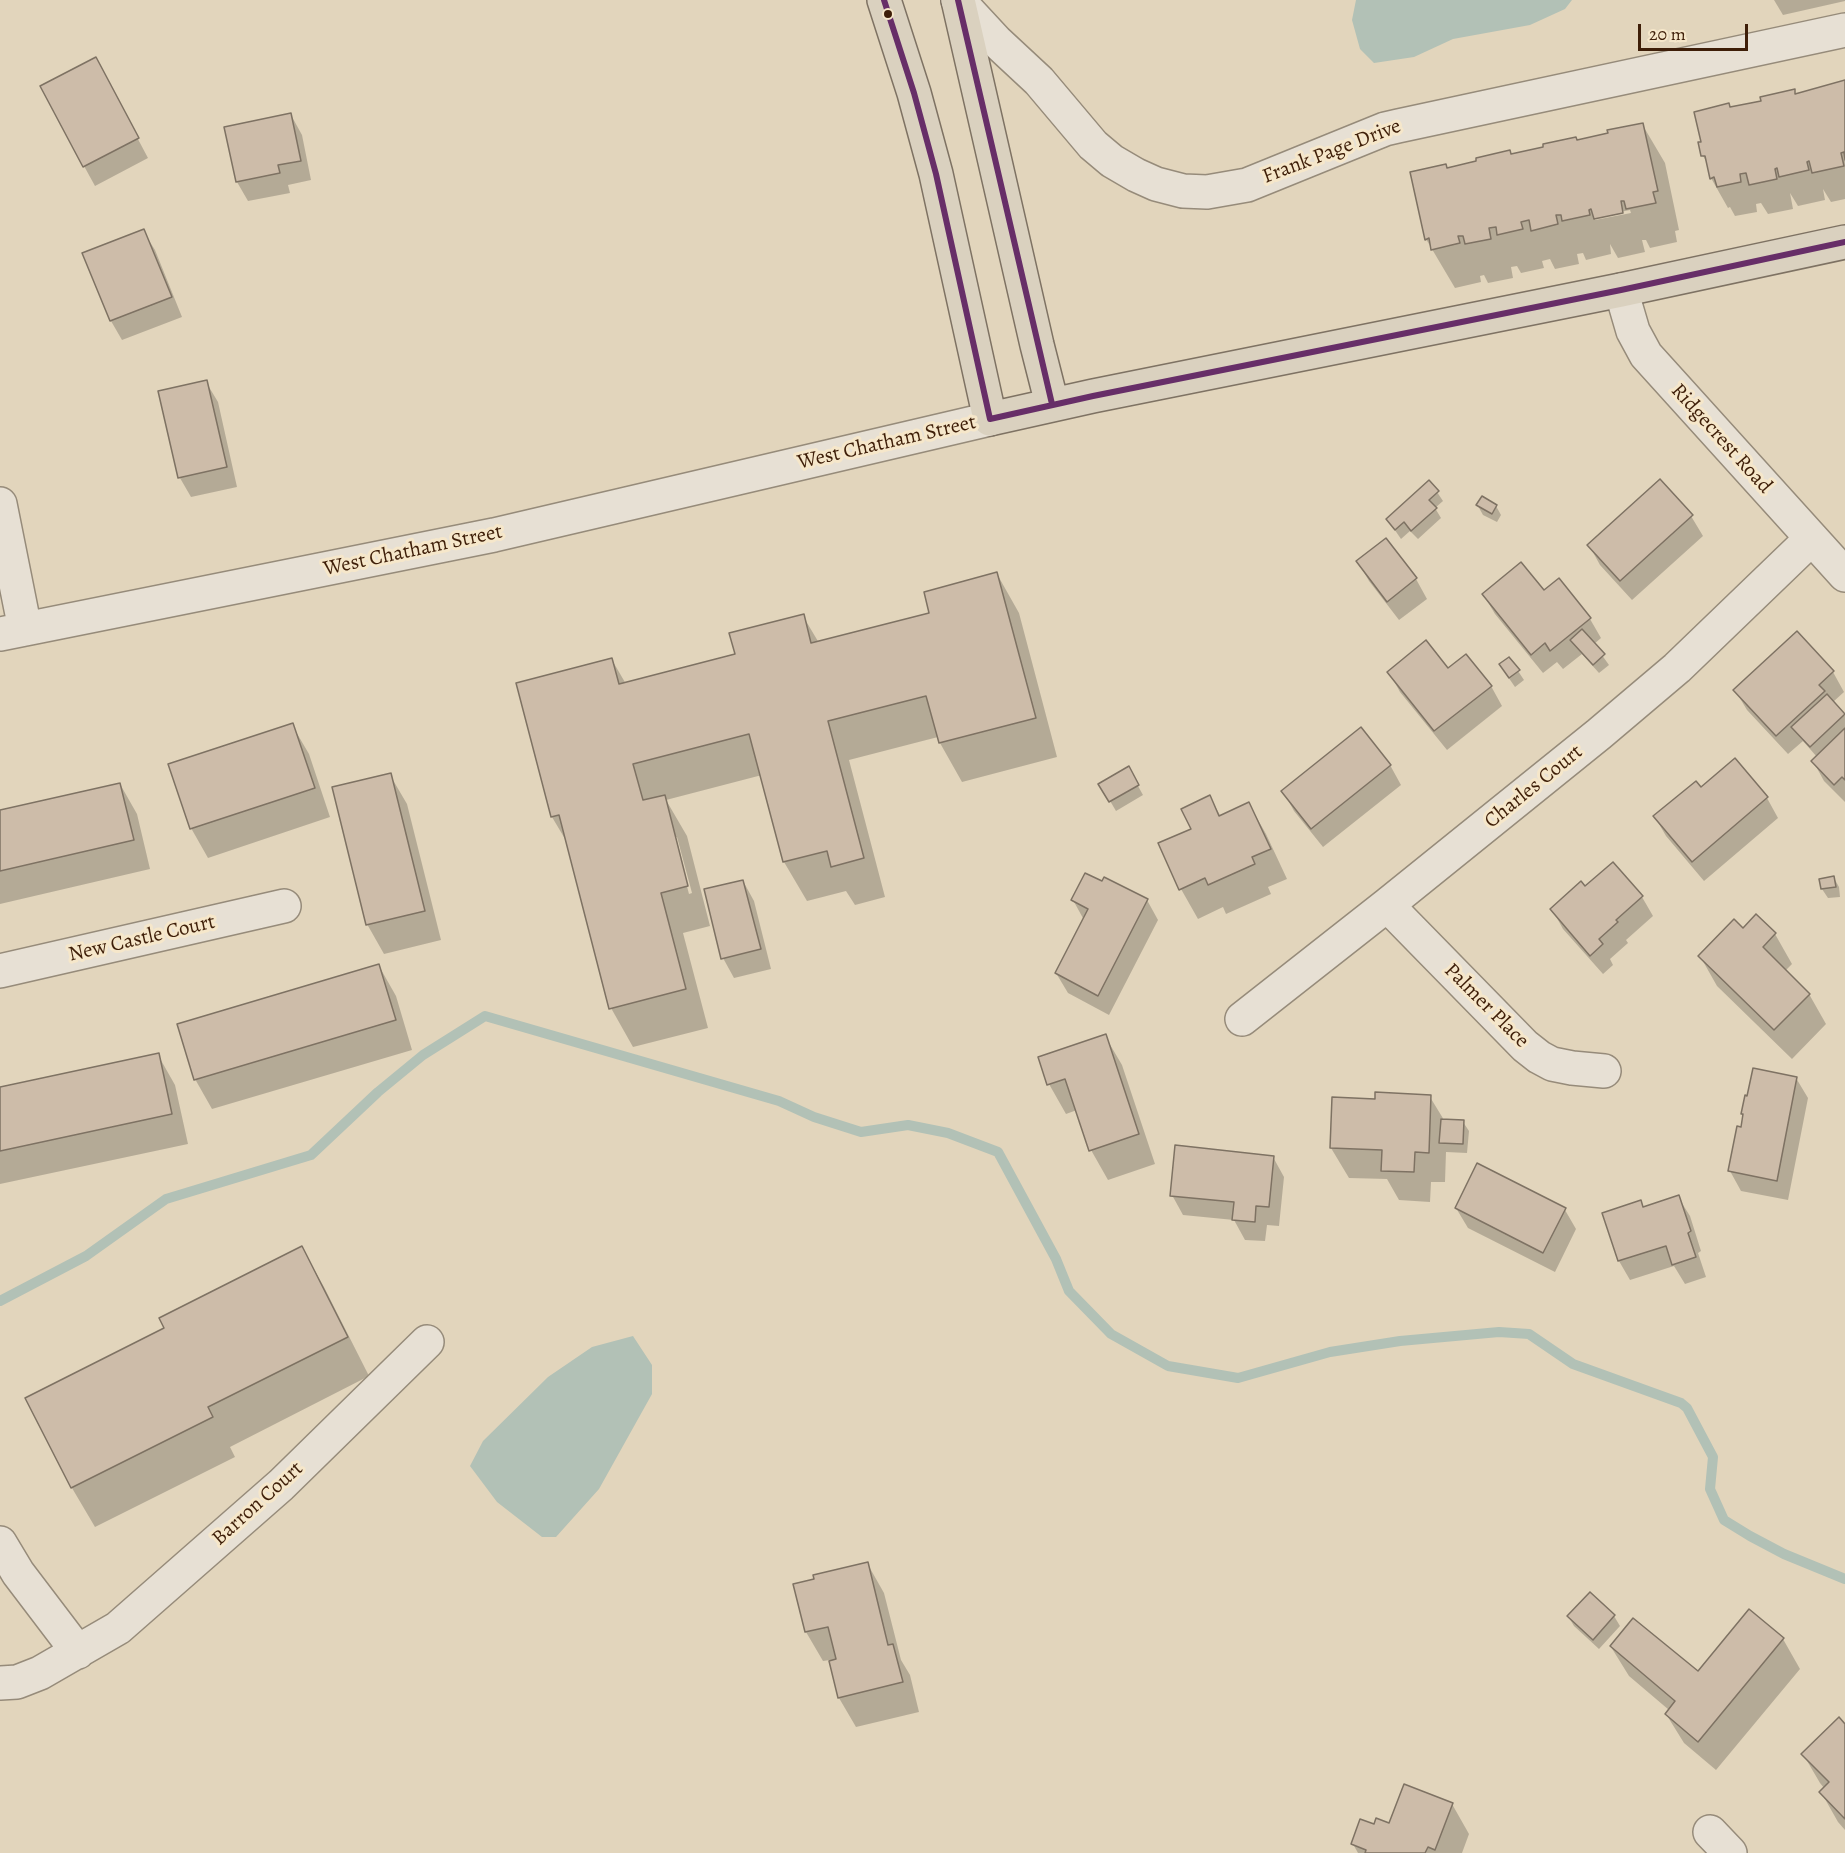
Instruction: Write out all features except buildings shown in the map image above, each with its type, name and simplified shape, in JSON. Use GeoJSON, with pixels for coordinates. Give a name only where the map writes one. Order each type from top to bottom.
{"type":"FeatureCollection","features":[{"type":"Feature","properties":{"kind":"main road"},"geometry":{"type":"LineString","coordinates":[[884,0],[914,93],[936,174],[990,419]]}},
{"type":"Feature","properties":{"kind":"main road"},"geometry":{"type":"LineString","coordinates":[[958,0],[1052,405]]}},
{"type":"Feature","properties":{"kind":"main road","name":"West Chatham Street"},"geometry":{"type":"LineString","coordinates":[[990,419],[1845,242]]}},
{"type":"Feature","properties":{"kind":"street","name":"Frank Page Drive"},"geometry":{"type":"LineString","coordinates":[[958,0],[996,41],[1040,81],[1093,145],[1113,161],[1156,184],[1183,191],[1208,192],[1247,185],[1385,129],[1845,30]]}},
{"type":"Feature","properties":{"kind":"street","name":"Ridgecrest Road"},"geometry":{"type":"LineString","coordinates":[[1621,290],[1633,331],[1646,355],[1845,574]]}},
{"type":"Feature","properties":{"kind":"street","name":"West Chatham Street"},"geometry":{"type":"LineString","coordinates":[[13,632],[494,534],[990,419]]}},
{"type":"Feature","properties":{"kind":"street"},"geometry":{"type":"LineString","coordinates":[[0,504],[13,632]]}},
{"type":"Feature","properties":{"kind":"street","name":"Charles Court"},"geometry":{"type":"LineString","coordinates":[[1242,1019],[1387,906],[1599,734],[1677,668],[1811,539]]}},
{"type":"Feature","properties":{"kind":"street","name":"New Castle Court"},"geometry":{"type":"LineString","coordinates":[[0,971],[284,906]]}},
{"type":"Feature","properties":{"kind":"street","name":"Palmer Place"},"geometry":{"type":"LineString","coordinates":[[1387,906],[1525,1046],[1539,1057],[1552,1064],[1604,1071]]}},
{"type":"Feature","properties":{"kind":"street","name":"Barron Court"},"geometry":{"type":"LineString","coordinates":[[0,1683],[17,1682],[40,1673],[118,1628],[281,1485],[427,1342]]}},
{"type":"Feature","properties":{"kind":"street"},"geometry":{"type":"LineString","coordinates":[[0,1543],[18,1573],[78,1652]]}},
{"type":"Feature","properties":{"kind":"shaded area"},"geometry":{"type":"Polygon","coordinates":[[[1356,0],[1572,0],[1565,9],[1530,25],[1453,39],[1414,57],[1374,63],[1360,49],[1352,20],[1356,0]]]}},
{"type":"Feature","properties":{"kind":"shaded area"},"geometry":{"type":"Polygon","coordinates":[[[633,1336],[652,1365],[652,1394],[599,1489],[556,1537],[542,1537],[497,1502],[470,1466],[483,1441],[548,1377],[592,1347],[633,1336]]]}},
{"type":"Feature","properties":{"kind":"waterway"},"geometry":{"type":"LineString","coordinates":[[0,1301],[86,1256],[166,1199],[311,1155],[378,1092],[423,1055],[485,1016],[779,1101],[814,1117],[861,1132],[908,1125],[948,1133],[998,1152],[1056,1259],[1069,1291],[1111,1334],[1168,1366],[1238,1378],[1330,1352],[1400,1341],[1499,1332],[1529,1334],[1573,1364],[1681,1403],[1687,1408],[1713,1457],[1710,1489],[1724,1520],[1784,1554],[1845,1579]]}},
{"type":"Feature","properties":{"kind":"transit line"},"geometry":{"type":"LineString","coordinates":[[884,0],[914,93],[936,174],[990,419],[1845,242]]}},
{"type":"Feature","properties":{"kind":"transit line"},"geometry":{"type":"LineString","coordinates":[[958,0],[1052,404]]}}]}
